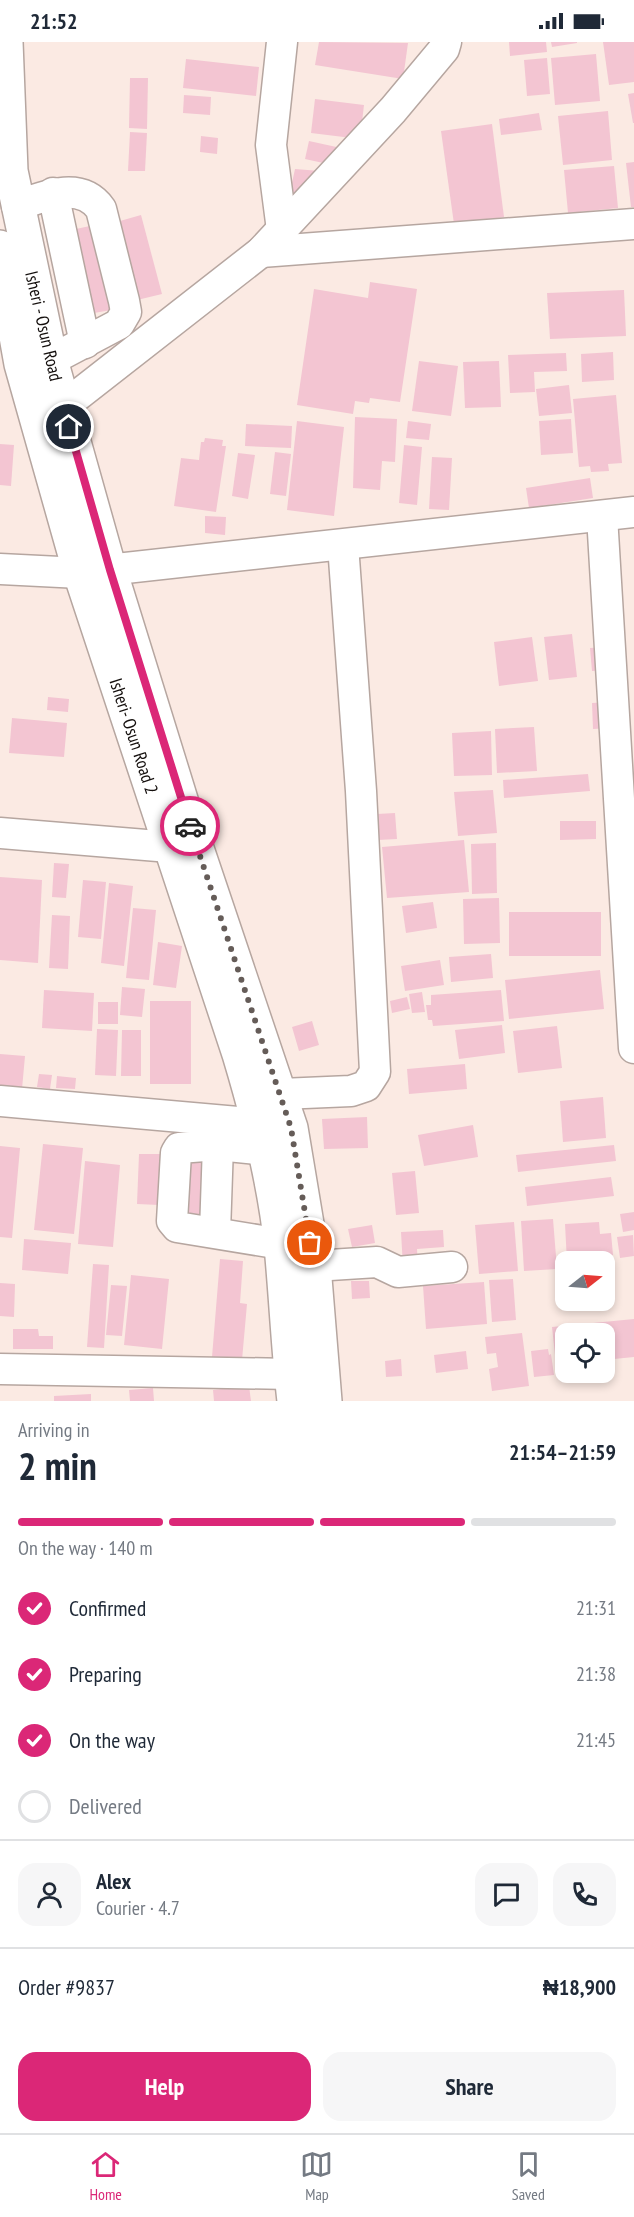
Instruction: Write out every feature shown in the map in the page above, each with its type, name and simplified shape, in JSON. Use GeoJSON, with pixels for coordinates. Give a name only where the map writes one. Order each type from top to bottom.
{"type":"FeatureCollection","features":[{"type":"Feature","properties":{"kind":"main road","name":"Isheri - Osun Road"},"geometry":{"type":"LineString","coordinates":[[6,42],[11,171],[51,360],[64,406],[95,571],[187,819],[291,1128],[314,1266],[325,1401]]}},
{"type":"Feature","properties":{"kind":"main road","name":"Isheri- Osun Road 2"},"geometry":{"type":"LineString","coordinates":[[0,247],[21,364],[95,571],[170,847],[239,1054],[263,1137],[281,1244],[293,1387]]}},
{"type":"Feature","properties":{"kind":"street"},"geometry":{"type":"LineString","coordinates":[[282,42],[272,145],[282,230]]}},
{"type":"Feature","properties":{"kind":"street"},"geometry":{"type":"LineString","coordinates":[[64,406],[261,252],[393,110],[444,49],[446,42]]}},
{"type":"Feature","properties":{"kind":"street"},"geometry":{"type":"LineString","coordinates":[[53,193],[85,343]]}},
{"type":"Feature","properties":{"kind":"street"},"geometry":{"type":"LineString","coordinates":[[17,206],[53,193],[84,194],[95,200],[101,209],[124,301],[126,312],[119,324],[51,360]]}},
{"type":"Feature","properties":{"kind":"street"},"geometry":{"type":"LineString","coordinates":[[261,252],[634,224]]}},
{"type":"Feature","properties":{"kind":"street"},"geometry":{"type":"LineString","coordinates":[[0,569],[95,571],[634,512]]}},
{"type":"Feature","properties":{"kind":"street"},"geometry":{"type":"LineString","coordinates":[[602,516],[634,1048]]}},
{"type":"Feature","properties":{"kind":"street"},"geometry":{"type":"LineString","coordinates":[[281,1095],[351,1091],[366,1086],[375,1072],[361,791],[343,545]]}},
{"type":"Feature","properties":{"kind":"street"},"geometry":{"type":"LineString","coordinates":[[0,833],[170,847]]}},
{"type":"Feature","properties":{"kind":"street"},"geometry":{"type":"LineString","coordinates":[[0,1101],[263,1137]]}},
{"type":"Feature","properties":{"kind":"street"},"geometry":{"type":"LineString","coordinates":[[263,1137],[218,1145],[179,1148],[176,1153],[172,1221],[177,1227],[281,1244]]}},
{"type":"Feature","properties":{"kind":"street"},"geometry":{"type":"LineString","coordinates":[[215,1232],[218,1145]]}},
{"type":"Feature","properties":{"kind":"street"},"geometry":{"type":"LineString","coordinates":[[314,1266],[377,1262],[398,1272],[453,1267]]}},
{"type":"Feature","properties":{"kind":"street"},"geometry":{"type":"LineString","coordinates":[[0,1369],[293,1387]]}},
{"type":"Feature","properties":{"kind":"building"},"geometry":{"type":"Polygon","coordinates":[[[319,42],[408,43],[403,79],[315,65],[319,42]]]}},
{"type":"Feature","properties":{"kind":"building"},"geometry":{"type":"Polygon","coordinates":[[[509,42],[546,42],[547,52],[510,56],[509,42]]]}},
{"type":"Feature","properties":{"kind":"building"},"geometry":{"type":"Polygon","coordinates":[[[551,42],[577,42],[577,43],[552,47],[551,42]]]}},
{"type":"Feature","properties":{"kind":"building"},"geometry":{"type":"Polygon","coordinates":[[[603,42],[634,42],[634,82],[609,85],[603,42]]]}},
{"type":"Feature","properties":{"kind":"building"},"geometry":{"type":"Polygon","coordinates":[[[596,54],[600,101],[555,105],[551,58],[596,54]]]}},
{"type":"Feature","properties":{"kind":"building"},"geometry":{"type":"Polygon","coordinates":[[[547,58],[550,94],[527,96],[524,60],[547,58]]]}},
{"type":"Feature","properties":{"kind":"building"},"geometry":{"type":"Polygon","coordinates":[[[186,59],[259,67],[256,96],[183,88],[186,59]]]}},
{"type":"Feature","properties":{"kind":"building"},"geometry":{"type":"Polygon","coordinates":[[[130,78],[148,78],[147,129],[129,128],[130,78]]]}},
{"type":"Feature","properties":{"kind":"building"},"geometry":{"type":"Polygon","coordinates":[[[634,93],[634,123],[633,123],[628,94],[634,93]]]}},
{"type":"Feature","properties":{"kind":"building"},"geometry":{"type":"Polygon","coordinates":[[[184,95],[211,97],[210,115],[183,113],[184,95]]]}},
{"type":"Feature","properties":{"kind":"building"},"geometry":{"type":"Polygon","coordinates":[[[315,99],[364,105],[360,139],[311,133],[315,99]]]}},
{"type":"Feature","properties":{"kind":"building"},"geometry":{"type":"Polygon","coordinates":[[[608,111],[612,160],[563,165],[558,116],[608,111]]]}},
{"type":"Feature","properties":{"kind":"building"},"geometry":{"type":"Polygon","coordinates":[[[539,113],[542,130],[501,135],[499,119],[539,113]]]}},
{"type":"Feature","properties":{"kind":"building"},"geometry":{"type":"Polygon","coordinates":[[[492,124],[504,217],[454,224],[441,131],[492,124]]]}},
{"type":"Feature","properties":{"kind":"building"},"geometry":{"type":"Polygon","coordinates":[[[130,132],[147,133],[145,171],[128,171],[130,132]]]}},
{"type":"Feature","properties":{"kind":"building"},"geometry":{"type":"Polygon","coordinates":[[[201,136],[218,138],[217,154],[200,152],[201,136]]]}},
{"type":"Feature","properties":{"kind":"building"},"geometry":{"type":"Polygon","coordinates":[[[309,141],[341,148],[337,166],[305,159],[309,141]]]}},
{"type":"Feature","properties":{"kind":"building"},"geometry":{"type":"Polygon","coordinates":[[[634,162],[634,207],[631,207],[626,163],[634,162]]]}},
{"type":"Feature","properties":{"kind":"building"},"geometry":{"type":"Polygon","coordinates":[[[614,166],[618,208],[568,213],[564,170],[614,166]]]}},
{"type":"Feature","properties":{"kind":"building"},"geometry":{"type":"Polygon","coordinates":[[[295,169],[320,171],[303,195],[290,192],[295,169]]]}},
{"type":"Feature","properties":{"kind":"building"},"geometry":{"type":"Polygon","coordinates":[[[141,215],[162,294],[133,301],[113,223],[141,215]]]}},
{"type":"Feature","properties":{"kind":"building"},"geometry":{"type":"Polygon","coordinates":[[[99,224],[117,309],[94,313],[76,229],[99,224]]]}},
{"type":"Feature","properties":{"kind":"building"},"geometry":{"type":"Polygon","coordinates":[[[370,282],[417,289],[400,402],[370,398],[369,403],[355,401],[353,414],[297,405],[314,289],[368,298],[370,282]]]}},
{"type":"Feature","properties":{"kind":"building"},"geometry":{"type":"Polygon","coordinates":[[[624,290],[626,336],[550,339],[547,293],[624,290]]]}},
{"type":"Feature","properties":{"kind":"building"},"geometry":{"type":"Polygon","coordinates":[[[613,352],[614,380],[582,382],[581,354],[613,352]]]}},
{"type":"Feature","properties":{"kind":"building"},"geometry":{"type":"Polygon","coordinates":[[[566,353],[567,371],[534,372],[535,392],[510,393],[508,355],[566,353]]]}},
{"type":"Feature","properties":{"kind":"building"},"geometry":{"type":"Polygon","coordinates":[[[419,361],[458,366],[451,416],[412,411],[419,361]]]}},
{"type":"Feature","properties":{"kind":"building"},"geometry":{"type":"Polygon","coordinates":[[[499,361],[501,407],[465,408],[463,362],[499,361]]]}},
{"type":"Feature","properties":{"kind":"building"},"geometry":{"type":"Polygon","coordinates":[[[569,385],[572,413],[539,416],[536,389],[569,385]]]}},
{"type":"Feature","properties":{"kind":"building"},"geometry":{"type":"Polygon","coordinates":[[[616,395],[622,463],[608,464],[609,471],[591,472],[590,466],[579,467],[573,399],[616,395]]]}},
{"type":"Feature","properties":{"kind":"building"},"geometry":{"type":"Polygon","coordinates":[[[355,417],[397,419],[395,462],[382,461],[380,490],[353,488],[355,417]]]}},
{"type":"Feature","properties":{"kind":"building"},"geometry":{"type":"Polygon","coordinates":[[[571,419],[573,453],[541,455],[539,421],[571,419]]]}},
{"type":"Feature","properties":{"kind":"building"},"geometry":{"type":"Polygon","coordinates":[[[297,421],[344,427],[334,516],[287,510],[297,421]]]}},
{"type":"Feature","properties":{"kind":"building"},"geometry":{"type":"Polygon","coordinates":[[[408,421],[431,424],[429,440],[406,438],[408,421]]]}},
{"type":"Feature","properties":{"kind":"building"},"geometry":{"type":"Polygon","coordinates":[[[246,424],[292,426],[291,448],[245,446],[246,424]]]}},
{"type":"Feature","properties":{"kind":"building"},"geometry":{"type":"Polygon","coordinates":[[[205,438],[223,440],[222,446],[226,446],[216,512],[174,506],[181,458],[199,460],[201,442],[204,442],[205,438]]]}},
{"type":"Feature","properties":{"kind":"building"},"geometry":{"type":"Polygon","coordinates":[[[0,444],[14,445],[11,486],[0,485],[0,444]]]}},
{"type":"Feature","properties":{"kind":"building"},"geometry":{"type":"Polygon","coordinates":[[[404,445],[422,447],[417,505],[399,503],[404,445]]]}},
{"type":"Feature","properties":{"kind":"building"},"geometry":{"type":"Polygon","coordinates":[[[275,452],[291,454],[286,496],[270,494],[275,452]]]}},
{"type":"Feature","properties":{"kind":"building"},"geometry":{"type":"Polygon","coordinates":[[[238,453],[255,455],[248,499],[232,496],[238,453]]]}},
{"type":"Feature","properties":{"kind":"building"},"geometry":{"type":"Polygon","coordinates":[[[432,457],[452,458],[449,510],[429,509],[432,457]]]}},
{"type":"Feature","properties":{"kind":"building"},"geometry":{"type":"Polygon","coordinates":[[[590,478],[593,498],[529,508],[526,488],[590,478]]]}},
{"type":"Feature","properties":{"kind":"building"},"geometry":{"type":"Polygon","coordinates":[[[205,516],[226,517],[225,535],[205,533],[205,516]]]}},
{"type":"Feature","properties":{"kind":"building"},"geometry":{"type":"Polygon","coordinates":[[[572,634],[577,677],[549,680],[544,637],[572,634]]]}},
{"type":"Feature","properties":{"kind":"building"},"geometry":{"type":"Polygon","coordinates":[[[532,637],[538,681],[499,686],[494,642],[532,637]]]}},
{"type":"Feature","properties":{"kind":"building"},"geometry":{"type":"Polygon","coordinates":[[[605,647],[607,670],[592,671],[590,648],[605,647]]]}},
{"type":"Feature","properties":{"kind":"building"},"geometry":{"type":"Polygon","coordinates":[[[48,697],[69,699],[68,712],[47,710],[48,697]]]}},
{"type":"Feature","properties":{"kind":"building"},"geometry":{"type":"Polygon","coordinates":[[[609,702],[611,728],[593,729],[592,703],[609,702]]]}},
{"type":"Feature","properties":{"kind":"building"},"geometry":{"type":"Polygon","coordinates":[[[12,718],[67,723],[64,757],[9,753],[12,718]]]}},
{"type":"Feature","properties":{"kind":"building"},"geometry":{"type":"Polygon","coordinates":[[[534,727],[537,771],[497,773],[495,729],[534,727]]]}},
{"type":"Feature","properties":{"kind":"building"},"geometry":{"type":"Polygon","coordinates":[[[491,731],[492,775],[454,776],[452,733],[491,731]]]}},
{"type":"Feature","properties":{"kind":"building"},"geometry":{"type":"Polygon","coordinates":[[[588,774],[590,791],[504,798],[503,780],[588,774]]]}},
{"type":"Feature","properties":{"kind":"building"},"geometry":{"type":"Polygon","coordinates":[[[493,790],[497,833],[458,836],[454,792],[493,790]]]}},
{"type":"Feature","properties":{"kind":"building"},"geometry":{"type":"Polygon","coordinates":[[[395,813],[397,839],[378,840],[377,814],[395,813]]]}},
{"type":"Feature","properties":{"kind":"building"},"geometry":{"type":"Polygon","coordinates":[[[560,821],[596,821],[596,839],[560,840],[560,821]]]}},
{"type":"Feature","properties":{"kind":"building"},"geometry":{"type":"Polygon","coordinates":[[[464,840],[469,892],[387,898],[382,847],[464,840]]]}},
{"type":"Feature","properties":{"kind":"building"},"geometry":{"type":"Polygon","coordinates":[[[496,843],[497,893],[472,894],[471,844],[496,843]]]}},
{"type":"Feature","properties":{"kind":"building"},"geometry":{"type":"Polygon","coordinates":[[[54,863],[69,864],[66,898],[52,897],[54,863]]]}},
{"type":"Feature","properties":{"kind":"building"},"geometry":{"type":"Polygon","coordinates":[[[0,877],[42,880],[38,963],[0,960],[0,877]]]}},
{"type":"Feature","properties":{"kind":"building"},"geometry":{"type":"Polygon","coordinates":[[[83,880],[106,882],[101,939],[78,937],[83,880]]]}},
{"type":"Feature","properties":{"kind":"building"},"geometry":{"type":"Polygon","coordinates":[[[109,883],[133,886],[124,966],[101,963],[109,883]]]}},
{"type":"Feature","properties":{"kind":"building"},"geometry":{"type":"Polygon","coordinates":[[[499,898],[500,943],[464,944],[463,899],[499,898]]]}},
{"type":"Feature","properties":{"kind":"building"},"geometry":{"type":"Polygon","coordinates":[[[433,902],[437,928],[406,933],[402,906],[433,902]]]}},
{"type":"Feature","properties":{"kind":"building"},"geometry":{"type":"Polygon","coordinates":[[[133,908],[156,910],[149,980],[126,978],[133,908]]]}},
{"type":"Feature","properties":{"kind":"building"},"geometry":{"type":"Polygon","coordinates":[[[509,912],[601,912],[601,956],[509,956],[509,912]]]}},
{"type":"Feature","properties":{"kind":"building"},"geometry":{"type":"Polygon","coordinates":[[[52,915],[70,916],[68,969],[49,968],[52,915]]]}},
{"type":"Feature","properties":{"kind":"building"},"geometry":{"type":"Polygon","coordinates":[[[158,942],[182,946],[176,988],[153,985],[158,942]]]}},
{"type":"Feature","properties":{"kind":"building"},"geometry":{"type":"Polygon","coordinates":[[[491,954],[493,978],[451,982],[449,957],[491,954]]]}},
{"type":"Feature","properties":{"kind":"building"},"geometry":{"type":"Polygon","coordinates":[[[440,960],[444,985],[405,991],[401,966],[440,960]]]}},
{"type":"Feature","properties":{"kind":"building"},"geometry":{"type":"Polygon","coordinates":[[[600,970],[604,1009],[509,1019],[505,980],[600,970]]]}},
{"type":"Feature","properties":{"kind":"building"},"geometry":{"type":"Polygon","coordinates":[[[122,987],[145,989],[142,1017],[120,1015],[122,987]]]}},
{"type":"Feature","properties":{"kind":"building"},"geometry":{"type":"Polygon","coordinates":[[[44,990],[94,993],[92,1031],[42,1028],[44,990]]]}},
{"type":"Feature","properties":{"kind":"building"},"geometry":{"type":"Polygon","coordinates":[[[501,990],[504,1021],[433,1026],[432,1020],[428,1020],[426,1005],[431,1005],[431,995],[501,990]]]}},
{"type":"Feature","properties":{"kind":"building"},"geometry":{"type":"Polygon","coordinates":[[[422,992],[425,1012],[412,1013],[409,994],[422,992]]]}},
{"type":"Feature","properties":{"kind":"building"},"geometry":{"type":"Polygon","coordinates":[[[407,997],[410,1009],[392,1013],[390,1001],[407,997]]]}},
{"type":"Feature","properties":{"kind":"building"},"geometry":{"type":"Polygon","coordinates":[[[150,1001],[191,1001],[191,1084],[150,1084],[150,1001]]]}},
{"type":"Feature","properties":{"kind":"building"},"geometry":{"type":"Polygon","coordinates":[[[98,1002],[118,1002],[118,1024],[98,1024],[98,1002]]]}},
{"type":"Feature","properties":{"kind":"building"},"geometry":{"type":"Polygon","coordinates":[[[312,1021],[319,1045],[299,1051],[292,1027],[312,1021]]]}},
{"type":"Feature","properties":{"kind":"building"},"geometry":{"type":"Polygon","coordinates":[[[502,1025],[505,1053],[459,1059],[455,1030],[502,1025]]]}},
{"type":"Feature","properties":{"kind":"building"},"geometry":{"type":"Polygon","coordinates":[[[557,1026],[562,1068],[518,1073],[513,1031],[557,1026]]]}},
{"type":"Feature","properties":{"kind":"building"},"geometry":{"type":"Polygon","coordinates":[[[97,1029],[118,1030],[116,1076],[95,1075],[97,1029]]]}},
{"type":"Feature","properties":{"kind":"building"},"geometry":{"type":"Polygon","coordinates":[[[122,1030],[141,1030],[141,1076],[121,1076],[122,1030]]]}},
{"type":"Feature","properties":{"kind":"building"},"geometry":{"type":"Polygon","coordinates":[[[0,1054],[25,1056],[22,1089],[0,1087],[0,1054]]]}},
{"type":"Feature","properties":{"kind":"building"},"geometry":{"type":"Polygon","coordinates":[[[465,1064],[467,1089],[409,1094],[407,1069],[465,1064]]]}},
{"type":"Feature","properties":{"kind":"building"},"geometry":{"type":"Polygon","coordinates":[[[39,1074],[52,1075],[50,1089],[37,1087],[39,1074]]]}},
{"type":"Feature","properties":{"kind":"building"},"geometry":{"type":"Polygon","coordinates":[[[57,1076],[76,1078],[75,1089],[56,1088],[57,1076]]]}},
{"type":"Feature","properties":{"kind":"building"},"geometry":{"type":"Polygon","coordinates":[[[603,1097],[606,1138],[563,1142],[560,1101],[603,1097]]]}},
{"type":"Feature","properties":{"kind":"building"},"geometry":{"type":"Polygon","coordinates":[[[367,1117],[368,1148],[324,1149],[322,1119],[367,1117]]]}},
{"type":"Feature","properties":{"kind":"building"},"geometry":{"type":"Polygon","coordinates":[[[473,1125],[478,1157],[424,1166],[418,1135],[473,1125]]]}},
{"type":"Feature","properties":{"kind":"building"},"geometry":{"type":"Polygon","coordinates":[[[43,1144],[83,1148],[74,1234],[34,1230],[43,1144]]]}},
{"type":"Feature","properties":{"kind":"building"},"geometry":{"type":"Polygon","coordinates":[[[614,1145],[616,1161],[518,1172],[516,1155],[614,1145]]]}},
{"type":"Feature","properties":{"kind":"building"},"geometry":{"type":"Polygon","coordinates":[[[0,1146],[20,1148],[12,1238],[0,1237],[0,1146]]]}},
{"type":"Feature","properties":{"kind":"building"},"geometry":{"type":"Polygon","coordinates":[[[139,1154],[161,1154],[159,1205],[137,1204],[139,1154]]]}},
{"type":"Feature","properties":{"kind":"building"},"geometry":{"type":"Polygon","coordinates":[[[190,1155],[213,1156],[209,1221],[187,1219],[190,1155]]]}},
{"type":"Feature","properties":{"kind":"building"},"geometry":{"type":"Polygon","coordinates":[[[85,1161],[120,1165],[113,1247],[78,1244],[85,1161]]]}},
{"type":"Feature","properties":{"kind":"building"},"geometry":{"type":"Polygon","coordinates":[[[415,1171],[419,1213],[396,1215],[392,1173],[415,1171]]]}},
{"type":"Feature","properties":{"kind":"building"},"geometry":{"type":"Polygon","coordinates":[[[611,1177],[614,1196],[527,1206],[525,1187],[611,1177]]]}},
{"type":"Feature","properties":{"kind":"building"},"geometry":{"type":"Polygon","coordinates":[[[634,1212],[634,1230],[623,1232],[620,1214],[634,1212]]]}},
{"type":"Feature","properties":{"kind":"building"},"geometry":{"type":"Polygon","coordinates":[[[553,1219],[555,1269],[524,1271],[521,1221],[553,1219]]]}},
{"type":"Feature","properties":{"kind":"building"},"geometry":{"type":"Polygon","coordinates":[[[514,1222],[518,1271],[479,1274],[475,1225],[514,1222]]]}},
{"type":"Feature","properties":{"kind":"building"},"geometry":{"type":"Polygon","coordinates":[[[599,1222],[600,1234],[611,1233],[613,1251],[566,1251],[565,1224],[599,1222]]]}},
{"type":"Feature","properties":{"kind":"building"},"geometry":{"type":"Polygon","coordinates":[[[372,1225],[375,1243],[352,1247],[348,1229],[372,1225]]]}},
{"type":"Feature","properties":{"kind":"building"},"geometry":{"type":"Polygon","coordinates":[[[443,1230],[444,1247],[417,1249],[418,1266],[403,1267],[401,1232],[443,1230]]]}},
{"type":"Feature","properties":{"kind":"building"},"geometry":{"type":"Polygon","coordinates":[[[633,1235],[634,1256],[620,1258],[617,1237],[633,1235]]]}},
{"type":"Feature","properties":{"kind":"building"},"geometry":{"type":"Polygon","coordinates":[[[24,1239],[71,1243],[68,1274],[22,1270],[24,1239]]]}},
{"type":"Feature","properties":{"kind":"building"},"geometry":{"type":"Polygon","coordinates":[[[220,1259],[243,1261],[240,1303],[247,1304],[242,1360],[212,1357],[220,1259]]]}},
{"type":"Feature","properties":{"kind":"building"},"geometry":{"type":"Polygon","coordinates":[[[93,1264],[109,1265],[104,1348],[87,1347],[93,1264]]]}},
{"type":"Feature","properties":{"kind":"building"},"geometry":{"type":"Polygon","coordinates":[[[131,1275],[169,1279],[162,1349],[124,1345],[131,1275]]]}},
{"type":"Feature","properties":{"kind":"building"},"geometry":{"type":"Polygon","coordinates":[[[513,1279],[516,1320],[492,1322],[489,1280],[513,1279]]]}},
{"type":"Feature","properties":{"kind":"building"},"geometry":{"type":"Polygon","coordinates":[[[351,1281],[369,1281],[370,1298],[352,1299],[351,1281]]]}},
{"type":"Feature","properties":{"kind":"building"},"geometry":{"type":"Polygon","coordinates":[[[484,1282],[487,1324],[426,1329],[423,1286],[484,1282]]]}},
{"type":"Feature","properties":{"kind":"building"},"geometry":{"type":"Polygon","coordinates":[[[0,1283],[15,1284],[14,1317],[0,1316],[0,1283]]]}},
{"type":"Feature","properties":{"kind":"building"},"geometry":{"type":"Polygon","coordinates":[[[111,1285],[127,1286],[122,1336],[106,1335],[111,1285]]]}},
{"type":"Feature","properties":{"kind":"building"},"geometry":{"type":"Polygon","coordinates":[[[634,1319],[634,1357],[615,1359],[615,1323],[593,1323],[634,1319]]]}},
{"type":"Feature","properties":{"kind":"building"},"geometry":{"type":"Polygon","coordinates":[[[552,1327],[555,1327],[555,1355],[552,1327]]]}},
{"type":"Feature","properties":{"kind":"building"},"geometry":{"type":"Polygon","coordinates":[[[13,1329],[38,1329],[39,1336],[53,1336],[53,1349],[13,1349],[13,1329]]]}},
{"type":"Feature","properties":{"kind":"building"},"geometry":{"type":"Polygon","coordinates":[[[522,1333],[529,1386],[492,1391],[489,1369],[498,1367],[496,1353],[487,1354],[485,1337],[522,1333]]]}},
{"type":"Feature","properties":{"kind":"building"},"geometry":{"type":"Polygon","coordinates":[[[548,1349],[554,1375],[534,1377],[531,1351],[548,1349]]]}},
{"type":"Feature","properties":{"kind":"building"},"geometry":{"type":"Polygon","coordinates":[[[466,1351],[468,1369],[436,1373],[434,1355],[466,1351]]]}},
{"type":"Feature","properties":{"kind":"building"},"geometry":{"type":"Polygon","coordinates":[[[401,1359],[402,1376],[386,1377],[385,1361],[401,1359]]]}},
{"type":"Feature","properties":{"kind":"building"},"geometry":{"type":"Polygon","coordinates":[[[249,1386],[251,1401],[214,1401],[213,1390],[249,1386]]]}},
{"type":"Feature","properties":{"kind":"building"},"geometry":{"type":"Polygon","coordinates":[[[153,1388],[154,1401],[130,1401],[129,1390],[153,1388]]]}},
{"type":"Feature","properties":{"kind":"building"},"geometry":{"type":"Polygon","coordinates":[[[91,1394],[91,1401],[54,1401],[54,1396],[91,1394]]]}},
{"type":"Feature","properties":{"kind":"way so far"},"geometry":{"type":"LineString","coordinates":[[190,826],[291,1128],[310,1243]]}},
{"type":"Feature","properties":{"kind":"route"},"geometry":{"type":"LineString","coordinates":[[69,427],[110,570],[190,826]]}}]}
